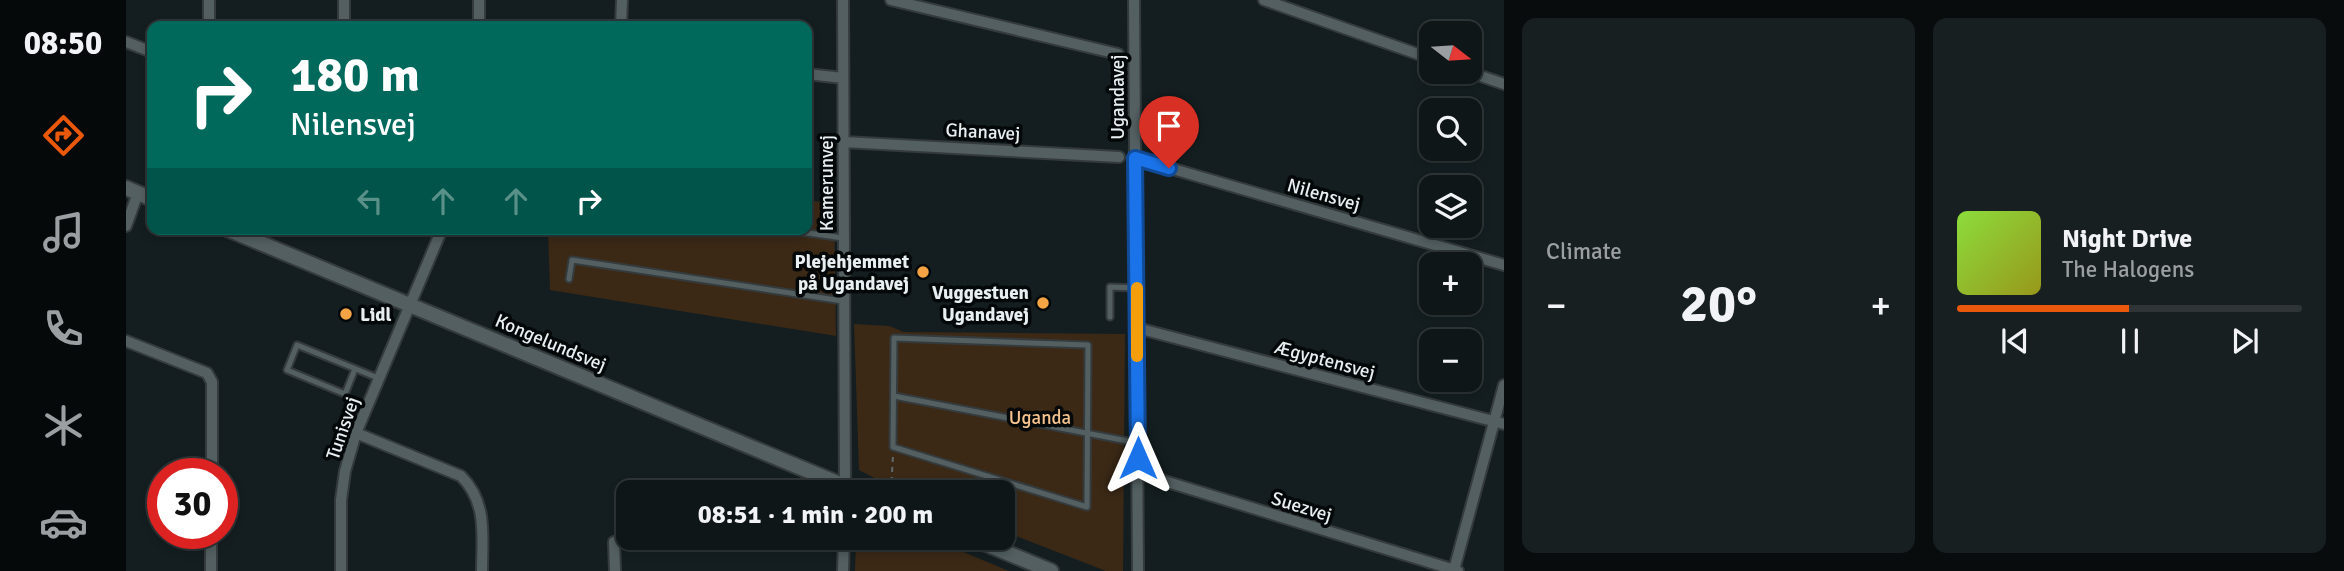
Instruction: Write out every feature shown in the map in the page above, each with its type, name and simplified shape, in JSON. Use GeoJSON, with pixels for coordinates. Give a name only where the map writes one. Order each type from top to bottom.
{"type":"FeatureCollection","features":[{"type":"Feature","properties":{"kind":"street"},"geometry":{"type":"LineString","coordinates":[[209,0],[209,21]]}},
{"type":"Feature","properties":{"kind":"street"},"geometry":{"type":"LineString","coordinates":[[344,0],[344,21]]}},
{"type":"Feature","properties":{"kind":"street"},"geometry":{"type":"LineString","coordinates":[[479,0],[479,21]]}},
{"type":"Feature","properties":{"kind":"street"},"geometry":{"type":"LineString","coordinates":[[621,21],[622,0]]}},
{"type":"Feature","properties":{"kind":"street","name":"Kamerunvej"},"geometry":{"type":"LineString","coordinates":[[843,0],[845,480]]}},
{"type":"Feature","properties":{"kind":"street"},"geometry":{"type":"LineString","coordinates":[[891,0],[1118,54]]}},
{"type":"Feature","properties":{"kind":"street","name":"Ugandavej"},"geometry":{"type":"LineString","coordinates":[[1134,0],[1138,571]]}},
{"type":"Feature","properties":{"kind":"street"},"geometry":{"type":"LineString","coordinates":[[1264,0],[1419,54]]}},
{"type":"Feature","properties":{"kind":"street"},"geometry":{"type":"LineString","coordinates":[[126,42],[147,50]]}},
{"type":"Feature","properties":{"kind":"street"},"geometry":{"type":"LineString","coordinates":[[812,75],[843,78]]}},
{"type":"Feature","properties":{"kind":"street"},"geometry":{"type":"LineString","coordinates":[[1482,76],[1504,84]]}},
{"type":"Feature","properties":{"kind":"street","name":"Ghanavej"},"geometry":{"type":"LineString","coordinates":[[844,142],[1119,157]]}},
{"type":"Feature","properties":{"kind":"street","name":"Nilensvej"},"geometry":{"type":"LineString","coordinates":[[1135,158],[1504,265]]}},
{"type":"Feature","properties":{"kind":"street"},"geometry":{"type":"LineString","coordinates":[[126,226],[139,193]]}},
{"type":"Feature","properties":{"kind":"street","name":"Kongelundsvej"},"geometry":{"type":"LineString","coordinates":[[242,235],[409,303],[824,480]]}},
{"type":"Feature","properties":{"kind":"street","name":"Tunisvej"},"geometry":{"type":"LineString","coordinates":[[341,571],[341,500],[345,471],[356,433],[439,235]]}},
{"type":"Feature","properties":{"kind":"street","name":"Ægyptensvej"},"geometry":{"type":"LineString","coordinates":[[1137,328],[1499,423]]}},
{"type":"Feature","properties":{"kind":"street"},"geometry":{"type":"LineString","coordinates":[[126,341],[207,373],[212,382],[212,458]]}},
{"type":"Feature","properties":{"kind":"street"},"geometry":{"type":"LineString","coordinates":[[1456,570],[1499,423],[1504,385]]}},
{"type":"Feature","properties":{"kind":"street"},"geometry":{"type":"LineString","coordinates":[[356,433],[461,476],[470,485],[482,515],[482,571]]}},
{"type":"Feature","properties":{"kind":"street","name":"Suezvej"},"geometry":{"type":"LineString","coordinates":[[1138,473],[1456,570]]}},
{"type":"Feature","properties":{"kind":"street"},"geometry":{"type":"LineString","coordinates":[[614,542],[615,571]]}},
{"type":"Feature","properties":{"kind":"street"},"geometry":{"type":"LineString","coordinates":[[211,549],[211,571]]}},
{"type":"Feature","properties":{"kind":"street"},"geometry":{"type":"LineString","coordinates":[[843,571],[844,550]]}},
{"type":"Feature","properties":{"kind":"street"},"geometry":{"type":"LineString","coordinates":[[1000,550],[1051,571]]}},
{"type":"Feature","properties":{"kind":"lane"},"geometry":{"type":"LineString","coordinates":[[812,234],[843,238]]}},
{"type":"Feature","properties":{"kind":"lane"},"geometry":{"type":"LineString","coordinates":[[569,279],[572,260],[843,300]]}},
{"type":"Feature","properties":{"kind":"lane"},"geometry":{"type":"LineString","coordinates":[[1110,317],[1110,286],[1137,288]]}},
{"type":"Feature","properties":{"kind":"lane"},"geometry":{"type":"LineString","coordinates":[[894,338],[1088,345],[1087,507],[893,447],[894,396],[894,338]]}},
{"type":"Feature","properties":{"kind":"lane"},"geometry":{"type":"LineString","coordinates":[[355,369],[345,394],[287,370],[297,345],[378,378]]}},
{"type":"Feature","properties":{"kind":"lane"},"geometry":{"type":"LineString","coordinates":[[894,396],[1138,443]]}},
{"type":"Feature","properties":{"kind":"path"},"geometry":{"type":"LineString","coordinates":[[892,480],[893,447]]}},
{"type":"Feature","properties":{"kind":"green space"},"geometry":{"type":"Polygon","coordinates":[[[812,201],[834,204],[836,336],[550,290],[548,235],[812,235],[812,201]]]}},
{"type":"Feature","properties":{"kind":"green space","name":"Uganda"},"geometry":{"type":"Polygon","coordinates":[[[854,324],[889,326],[904,332],[1125,334],[1123,571],[1106,571],[1015,536],[1015,480],[879,480],[859,470],[854,324]]]}},
{"type":"Feature","properties":{"kind":"green space"},"geometry":{"type":"Polygon","coordinates":[[[856,550],[958,550],[1009,571],[855,571],[856,550]]]}},
{"type":"Feature","properties":{"kind":"slow traffic"},"geometry":{"type":"LineString","coordinates":[[1137,288],[1137,356]]}},
{"type":"Feature","properties":{"kind":"place","name":"Plejehjemmet på Ugandavej"},"geometry":{"type":"Point","coordinates":[923,272]}},
{"type":"Feature","properties":{"kind":"place","name":"Vuggestuen Ugandavej"},"geometry":{"type":"Point","coordinates":[1043,303]}},
{"type":"Feature","properties":{"kind":"place","name":"Lidl"},"geometry":{"type":"Point","coordinates":[346,314]}},
{"type":"Feature","properties":{"kind":"route"},"geometry":{"type":"LineString","coordinates":[[1138,458],[1135,158],[1169,168]]}}]}
